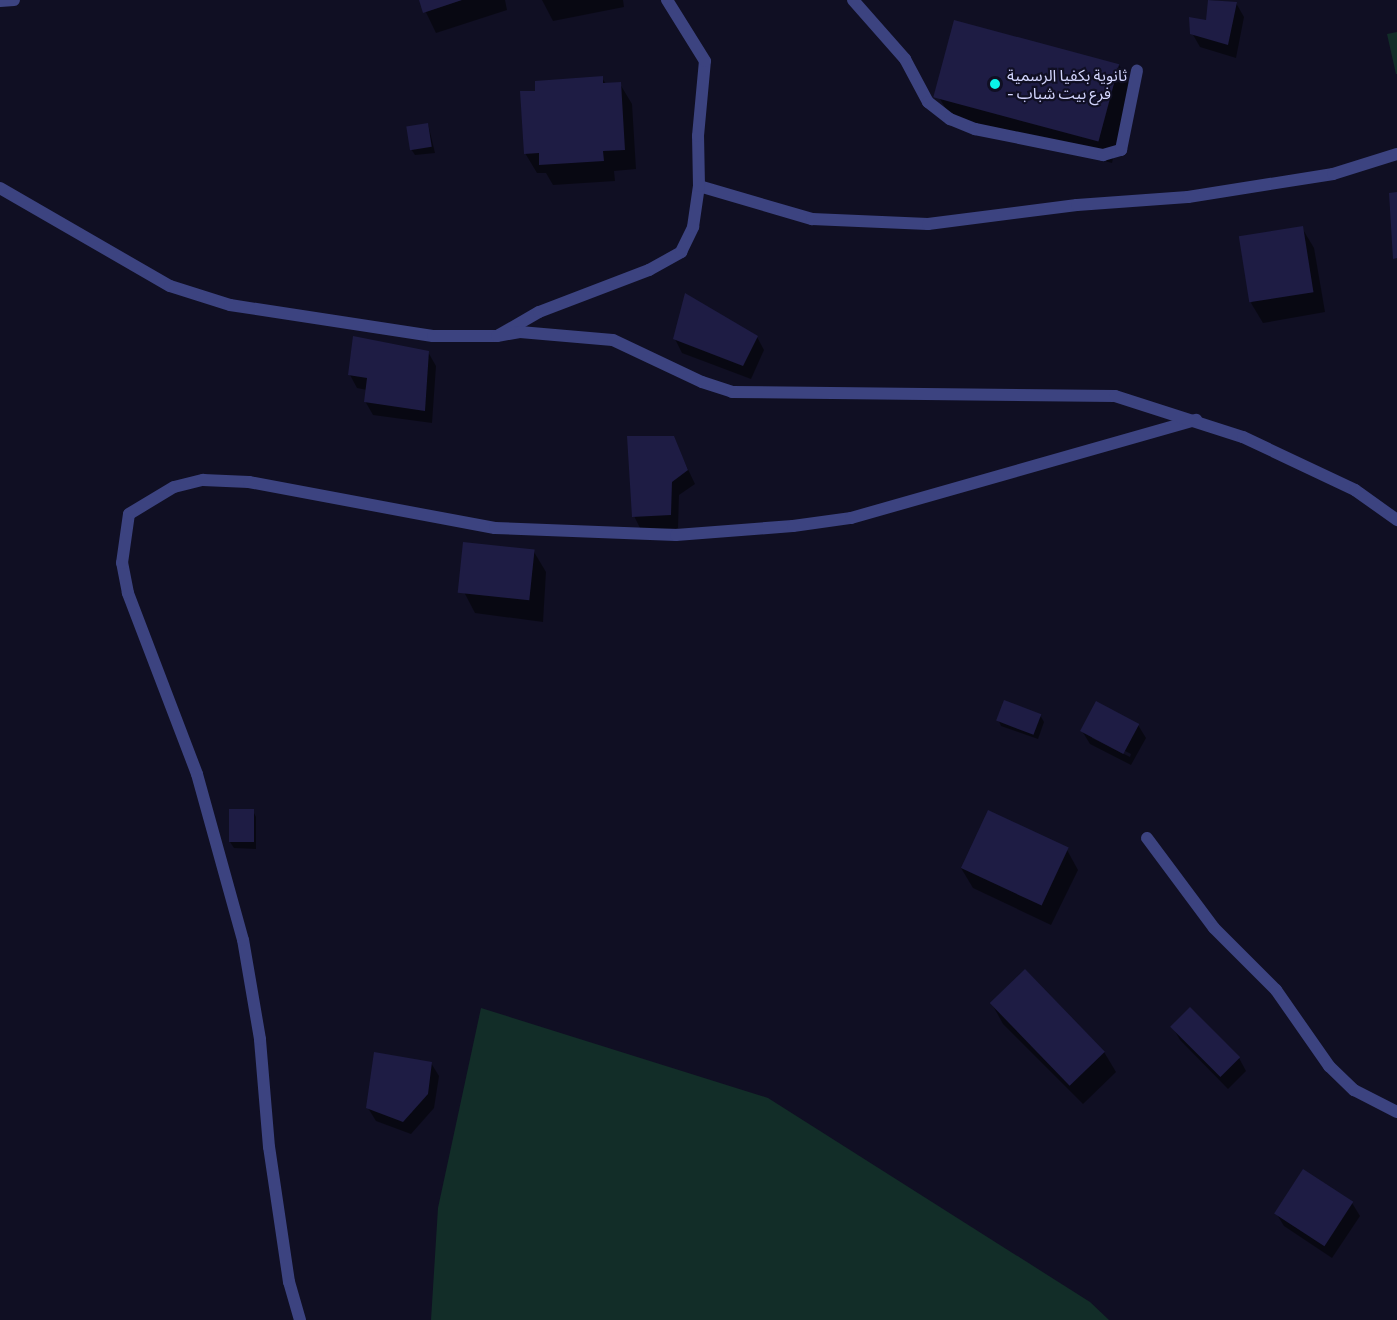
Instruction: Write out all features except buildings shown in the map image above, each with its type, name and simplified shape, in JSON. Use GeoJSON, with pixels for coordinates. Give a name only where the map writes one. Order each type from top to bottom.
{"type":"FeatureCollection","features":[{"type":"Feature","properties":{"kind":"street"},"geometry":{"type":"LineString","coordinates":[[0,1],[14,0]]}},
{"type":"Feature","properties":{"kind":"street"},"geometry":{"type":"LineString","coordinates":[[497,336],[538,312],[649,270],[681,252],[693,227],[699,186],[698,136],[705,61],[667,0]]}},
{"type":"Feature","properties":{"kind":"street"},"geometry":{"type":"LineString","coordinates":[[853,0],[905,59],[928,102],[950,120],[975,129],[1103,155],[1121,150],[1137,71]]}},
{"type":"Feature","properties":{"kind":"street"},"geometry":{"type":"LineString","coordinates":[[699,186],[812,219],[928,224],[1077,205],[1199,196],[1333,174],[1397,154]]}},
{"type":"Feature","properties":{"kind":"street"},"geometry":{"type":"LineString","coordinates":[[0,188],[170,286],[230,305],[433,336],[545,333],[613,339],[702,382],[732,392],[1115,396],[1196,420],[1243,437],[1355,490],[1397,520]]}},
{"type":"Feature","properties":{"kind":"street"},"geometry":{"type":"LineString","coordinates":[[300,1320],[289,1282],[269,1147],[260,1039],[243,940],[196,774],[128,594],[122,563],[129,514],[174,487],[203,480],[249,482],[495,528],[676,535],[793,526],[851,518],[1196,420]]}},
{"type":"Feature","properties":{"kind":"street"},"geometry":{"type":"LineString","coordinates":[[1147,838],[1214,928],[1276,990],[1329,1066],[1354,1090],[1397,1112]]}},
{"type":"Feature","properties":{"kind":"green space"},"geometry":{"type":"Polygon","coordinates":[[[1397,32],[1397,74],[1396,74],[1387,34],[1397,32]]]}},
{"type":"Feature","properties":{"kind":"green space"},"geometry":{"type":"Polygon","coordinates":[[[481,1008],[768,1098],[1090,1302],[1109,1320],[431,1320],[438,1208],[481,1008]]]}},
{"type":"Feature","properties":{"kind":"place","name":"ثانوية بكفيا الرسمية - فرع بيت شباب"},"geometry":{"type":"Point","coordinates":[995,84]}}]}
